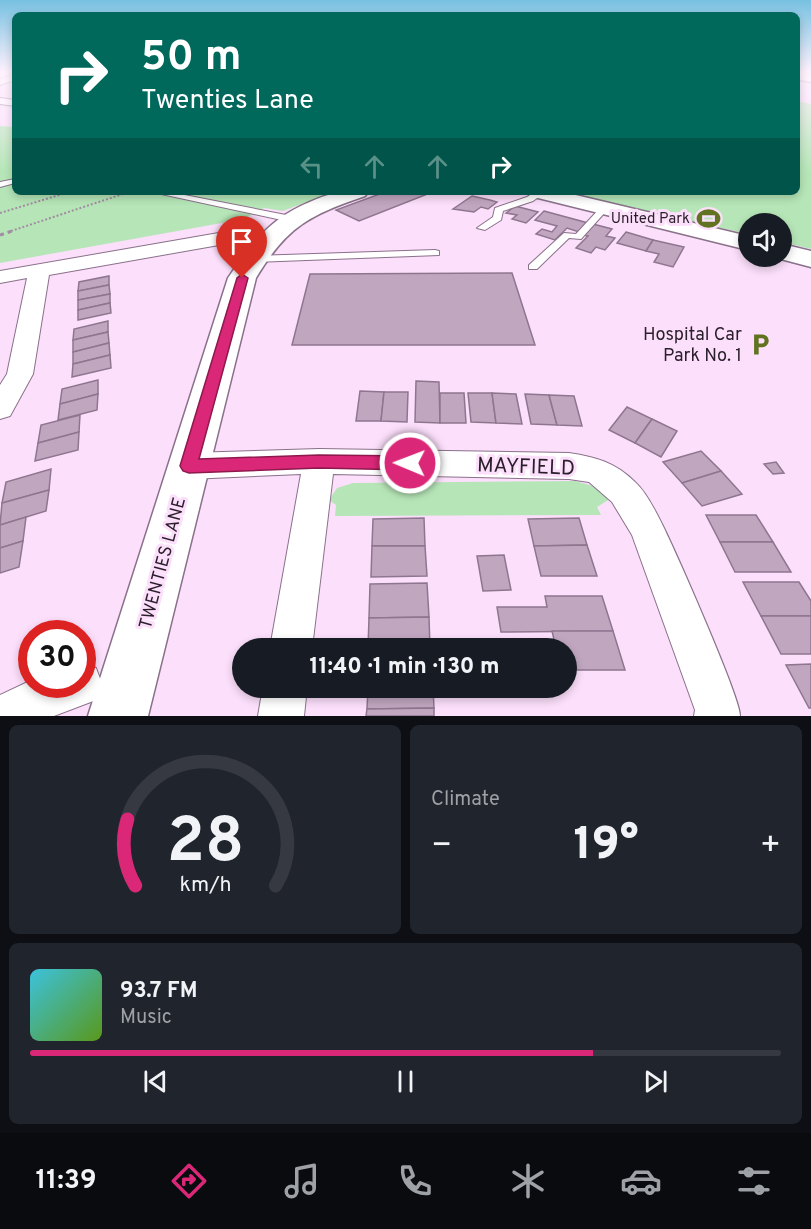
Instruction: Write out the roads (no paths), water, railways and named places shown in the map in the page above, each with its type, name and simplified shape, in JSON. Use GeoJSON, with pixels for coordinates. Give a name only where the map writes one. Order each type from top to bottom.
{"type":"FeatureCollection","features":[{"type":"Feature","properties":{"kind":"street"},"geometry":{"type":"LineString","coordinates":[[0,277],[236,236],[271,239],[320,204],[348,195]]}},
{"type":"Feature","properties":{"kind":"street"},"geometry":{"type":"LineString","coordinates":[[550,195],[738,241]]}},
{"type":"Feature","properties":{"kind":"street","name":"TWENTIES LANE"},"geometry":{"type":"LineString","coordinates":[[118,716],[242,278],[271,239]]}},
{"type":"Feature","properties":{"kind":"street"},"geometry":{"type":"LineString","coordinates":[[792,254],[811,259]]}},
{"type":"Feature","properties":{"kind":"street"},"geometry":{"type":"LineString","coordinates":[[0,409],[21,374],[39,270]]}},
{"type":"Feature","properties":{"kind":"street"},"geometry":{"type":"LineString","coordinates":[[292,638],[319,461]]}},
{"type":"Feature","properties":{"kind":"street","name":"MAYFIELD"},"geometry":{"type":"LineString","coordinates":[[189,466],[319,461],[569,466],[597,470],[624,492],[647,529],[718,710],[717,716]]}},
{"type":"Feature","properties":{"kind":"street"},"geometry":{"type":"LineString","coordinates":[[96,680],[133,669]]}},
{"type":"Feature","properties":{"kind":"street"},"geometry":{"type":"LineString","coordinates":[[7,716],[42,698]]}},
{"type":"Feature","properties":{"kind":"street"},"geometry":{"type":"LineString","coordinates":[[281,716],[283,698]]}},
{"type":"Feature","properties":{"kind":"lane"},"geometry":{"type":"LineString","coordinates":[[163,195],[271,239],[435,253]]}},
{"type":"Feature","properties":{"kind":"lane"},"geometry":{"type":"LineString","coordinates":[[482,228],[498,218],[498,210],[509,203],[532,200],[536,195]]}},
{"type":"Feature","properties":{"kind":"lane"},"geometry":{"type":"LineString","coordinates":[[533,267],[567,235],[579,237],[604,209]]}},
{"type":"Feature","properties":{"kind":"place","name":"United Park"},"geometry":{"type":"Point","coordinates":[708,218]}},
{"type":"Feature","properties":{"kind":"place","name":"Hospital Car Park No. 1"},"geometry":{"type":"Point","coordinates":[760,344]}}]}
